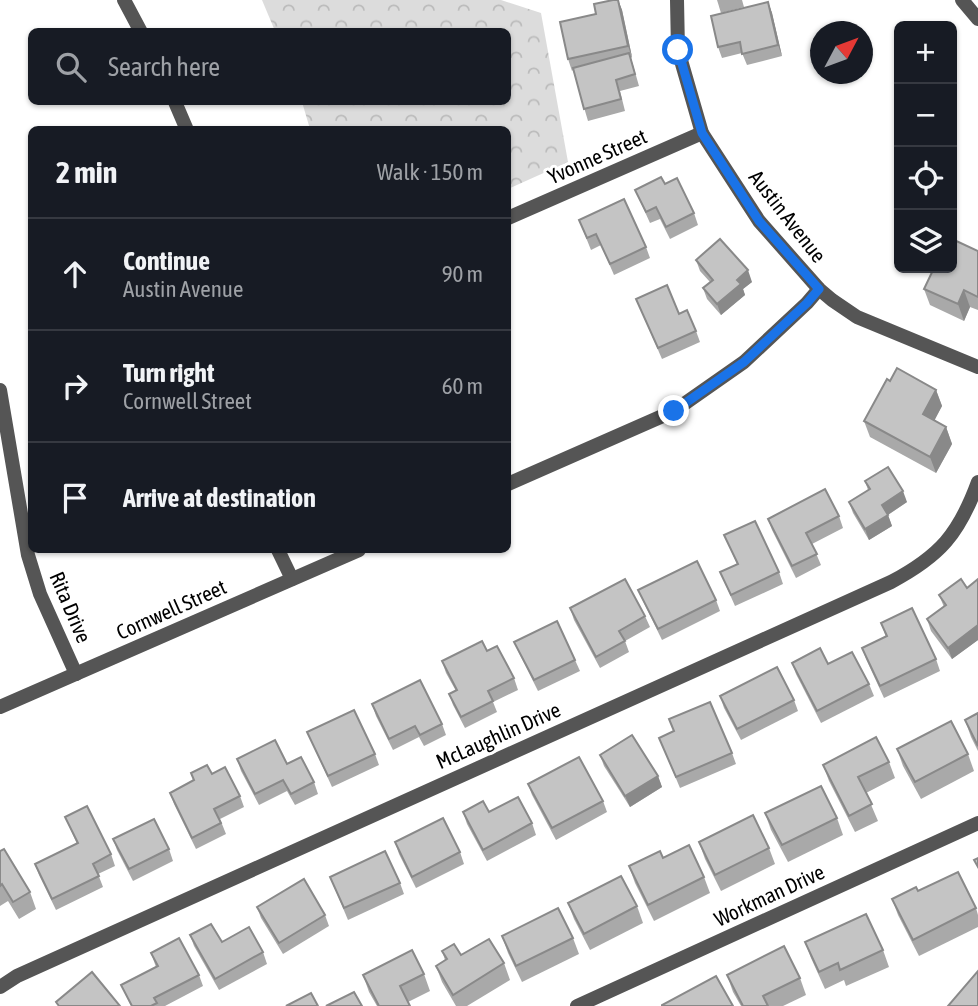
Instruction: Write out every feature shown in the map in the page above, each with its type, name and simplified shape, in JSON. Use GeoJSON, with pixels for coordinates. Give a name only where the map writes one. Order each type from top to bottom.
{"type":"FeatureCollection","features":[{"type":"Feature","properties":{"kind":"street"},"geometry":{"type":"LineString","coordinates":[[124,0],[139,28]]}},
{"type":"Feature","properties":{"kind":"street","name":"Austin Avenue"},"geometry":{"type":"LineString","coordinates":[[677,0],[678,50],[702,133],[759,221],[819,289],[857,317],[978,367]]}},
{"type":"Feature","properties":{"kind":"street"},"geometry":{"type":"LineString","coordinates":[[962,0],[978,19]]}},
{"type":"Feature","properties":{"kind":"street"},"geometry":{"type":"LineString","coordinates":[[176,105],[185,126]]}},
{"type":"Feature","properties":{"kind":"street","name":"Yvonne Street"},"geometry":{"type":"LineString","coordinates":[[511,217],[702,133]]}},
{"type":"Feature","properties":{"kind":"street"},"geometry":{"type":"LineString","coordinates":[[511,483],[674,411],[744,362],[819,289]]}},
{"type":"Feature","properties":{"kind":"street","name":"Rita Drive"},"geometry":{"type":"LineString","coordinates":[[0,390],[28,555],[40,594],[76,674]]}},
{"type":"Feature","properties":{"kind":"street","name":"McLaughlin Drive"},"geometry":{"type":"LineString","coordinates":[[0,986],[9,979],[891,582],[923,563],[948,541],[962,521],[978,482]]}},
{"type":"Feature","properties":{"kind":"street"},"geometry":{"type":"LineString","coordinates":[[279,553],[292,579]]}},
{"type":"Feature","properties":{"kind":"street","name":"Cornwell Street"},"geometry":{"type":"LineString","coordinates":[[0,707],[352,553]]}},
{"type":"Feature","properties":{"kind":"street","name":"Workman Drive"},"geometry":{"type":"LineString","coordinates":[[577,1006],[978,822]]}},
{"type":"Feature","properties":{"kind":"green space"},"geometry":{"type":"Polygon","coordinates":[[[262,0],[501,0],[541,13],[568,162],[511,188],[511,126],[309,126],[303,105],[511,105],[511,28],[274,28],[262,0]]]}},
{"type":"Feature","properties":{"kind":"building"},"geometry":{"type":"Polygon","coordinates":[[[618,0],[628,46],[568,59],[560,22],[596,14],[594,4],[618,0]]]}},
{"type":"Feature","properties":{"kind":"building"},"geometry":{"type":"Polygon","coordinates":[[[768,2],[778,45],[742,54],[740,42],[718,47],[711,16],[768,2]]]}},
{"type":"Feature","properties":{"kind":"building"},"geometry":{"type":"Polygon","coordinates":[[[629,53],[635,74],[616,80],[621,99],[584,109],[573,68],[629,53]]]}},
{"type":"Feature","properties":{"kind":"building"},"geometry":{"type":"Polygon","coordinates":[[[661,177],[665,184],[677,178],[694,213],[666,227],[656,207],[646,212],[635,190],[661,177]]]}},
{"type":"Feature","properties":{"kind":"building"},"geometry":{"type":"Polygon","coordinates":[[[624,199],[646,247],[610,264],[596,234],[587,238],[579,220],[624,199]]]}},
{"type":"Feature","properties":{"kind":"building"},"geometry":{"type":"Polygon","coordinates":[[[720,239],[748,270],[737,280],[741,284],[717,304],[703,288],[713,280],[696,260],[720,239]]]}},
{"type":"Feature","properties":{"kind":"building"},"geometry":{"type":"Polygon","coordinates":[[[957,241],[978,251],[978,297],[964,290],[958,304],[924,289],[932,273],[957,273],[957,241]]]}},
{"type":"Feature","properties":{"kind":"building"},"geometry":{"type":"Polygon","coordinates":[[[667,285],[679,314],[687,310],[696,331],[658,348],[636,299],[667,285]]]}},
{"type":"Feature","properties":{"kind":"building"},"geometry":{"type":"Polygon","coordinates":[[[897,368],[936,390],[923,414],[946,427],[930,457],[864,421],[887,379],[890,381],[897,368]]]}},
{"type":"Feature","properties":{"kind":"building"},"geometry":{"type":"Polygon","coordinates":[[[888,467],[903,491],[882,505],[888,515],[865,529],[849,502],[870,489],[865,481],[888,467]]]}},
{"type":"Feature","properties":{"kind":"building"},"geometry":{"type":"Polygon","coordinates":[[[825,489],[839,516],[806,533],[817,554],[792,566],[768,519],[825,489]]]}},
{"type":"Feature","properties":{"kind":"building"},"geometry":{"type":"Polygon","coordinates":[[[755,521],[779,572],[731,595],[720,572],[738,564],[724,535],[755,521]]]}},
{"type":"Feature","properties":{"kind":"building"},"geometry":{"type":"Polygon","coordinates":[[[697,561],[716,600],[658,629],[638,590],[697,561]]]}},
{"type":"Feature","properties":{"kind":"building"},"geometry":{"type":"Polygon","coordinates":[[[625,579],[645,616],[619,631],[625,641],[596,657],[570,608],[625,579]]]}},
{"type":"Feature","properties":{"kind":"building"},"geometry":{"type":"Polygon","coordinates":[[[961,579],[967,588],[978,579],[978,625],[948,648],[927,619],[946,605],[939,595],[961,579]]]}},
{"type":"Feature","properties":{"kind":"building"},"geometry":{"type":"Polygon","coordinates":[[[912,608],[936,659],[880,686],[862,648],[887,636],[881,623],[912,608]]]}},
{"type":"Feature","properties":{"kind":"building"},"geometry":{"type":"Polygon","coordinates":[[[557,621],[575,660],[534,680],[514,642],[557,621]]]}},
{"type":"Feature","properties":{"kind":"building"},"geometry":{"type":"Polygon","coordinates":[[[482,641],[487,651],[497,646],[514,678],[488,691],[493,701],[461,717],[449,694],[457,690],[442,661],[482,641]]]}},
{"type":"Feature","properties":{"kind":"building"},"geometry":{"type":"Polygon","coordinates":[[[820,648],[828,664],[852,652],[869,684],[817,711],[792,663],[820,648]]]}},
{"type":"Feature","properties":{"kind":"building"},"geometry":{"type":"Polygon","coordinates":[[[777,667],[794,700],[737,729],[720,696],[777,667]]]}},
{"type":"Feature","properties":{"kind":"building"},"geometry":{"type":"Polygon","coordinates":[[[420,680],[442,724],[420,735],[415,726],[389,739],[372,704],[420,680]]]}},
{"type":"Feature","properties":{"kind":"building"},"geometry":{"type":"Polygon","coordinates":[[[710,702],[732,753],[676,777],[659,738],[674,731],[669,719],[710,702]]]}},
{"type":"Feature","properties":{"kind":"building"},"geometry":{"type":"Polygon","coordinates":[[[354,710],[375,754],[328,776],[307,732],[354,710]]]}},
{"type":"Feature","properties":{"kind":"building"},"geometry":{"type":"Polygon","coordinates":[[[978,713],[978,746],[965,720],[978,713]]]}},
{"type":"Feature","properties":{"kind":"building"},"geometry":{"type":"Polygon","coordinates":[[[951,721],[968,754],[915,782],[897,749],[951,721]]]}},
{"type":"Feature","properties":{"kind":"building"},"geometry":{"type":"Polygon","coordinates":[[[632,735],[658,776],[625,796],[600,755],[632,735]]]}},
{"type":"Feature","properties":{"kind":"building"},"geometry":{"type":"Polygon","coordinates":[[[876,737],[889,762],[858,777],[872,804],[849,816],[823,765],[876,737]]]}},
{"type":"Feature","properties":{"kind":"building"},"geometry":{"type":"Polygon","coordinates":[[[275,740],[287,764],[301,757],[314,782],[291,794],[283,780],[255,794],[237,759],[275,740]]]}},
{"type":"Feature","properties":{"kind":"building"},"geometry":{"type":"Polygon","coordinates":[[[579,757],[603,801],[552,828],[528,784],[579,757]]]}},
{"type":"Feature","properties":{"kind":"building"},"geometry":{"type":"Polygon","coordinates":[[[207,765],[212,774],[225,767],[240,796],[214,809],[221,823],[192,838],[170,793],[194,780],[191,773],[207,765]]]}},
{"type":"Feature","properties":{"kind":"building"},"geometry":{"type":"Polygon","coordinates":[[[821,786],[837,818],[782,845],[765,813],[821,786]]]}},
{"type":"Feature","properties":{"kind":"building"},"geometry":{"type":"Polygon","coordinates":[[[518,797],[532,823],[483,850],[463,812],[483,801],[489,812],[518,797]]]}},
{"type":"Feature","properties":{"kind":"building"},"geometry":{"type":"Polygon","coordinates":[[[87,806],[111,854],[93,864],[99,876],[52,899],[35,864],[78,843],[65,817],[87,806]]]}},
{"type":"Feature","properties":{"kind":"building"},"geometry":{"type":"Polygon","coordinates":[[[753,815],[769,848],[715,875],[699,842],[753,815]]]}},
{"type":"Feature","properties":{"kind":"building"},"geometry":{"type":"Polygon","coordinates":[[[443,818],[460,852],[412,877],[395,842],[443,818]]]}},
{"type":"Feature","properties":{"kind":"building"},"geometry":{"type":"Polygon","coordinates":[[[154,819],[169,849],[129,869],[113,839],[154,819]]]}},
{"type":"Feature","properties":{"kind":"building"},"geometry":{"type":"Polygon","coordinates":[[[689,845],[704,877],[648,905],[629,866],[660,851],[663,858],[689,845]]]}},
{"type":"Feature","properties":{"kind":"building"},"geometry":{"type":"Polygon","coordinates":[[[4,849],[30,892],[13,902],[2,884],[0,886],[0,851],[4,849]]]}},
{"type":"Feature","properties":{"kind":"building"},"geometry":{"type":"Polygon","coordinates":[[[385,851],[400,883],[344,908],[330,877],[385,851]]]}},
{"type":"Feature","properties":{"kind":"building"},"geometry":{"type":"Polygon","coordinates":[[[958,872],[976,908],[913,940],[892,899],[916,887],[918,891],[958,872]]]}},
{"type":"Feature","properties":{"kind":"building"},"geometry":{"type":"Polygon","coordinates":[[[621,876],[637,906],[584,934],[568,903],[621,876]]]}},
{"type":"Feature","properties":{"kind":"building"},"geometry":{"type":"Polygon","coordinates":[[[304,879],[325,915],[279,943],[257,907],[304,879]]]}},
{"type":"Feature","properties":{"kind":"building"},"geometry":{"type":"Polygon","coordinates":[[[558,908],[573,938],[516,966],[502,936],[558,908]]]}},
{"type":"Feature","properties":{"kind":"building"},"geometry":{"type":"Polygon","coordinates":[[[866,914],[883,950],[840,970],[838,963],[819,972],[805,942],[866,914]]]}},
{"type":"Feature","properties":{"kind":"building"},"geometry":{"type":"Polygon","coordinates":[[[211,924],[222,942],[249,927],[263,952],[215,979],[190,935],[211,924]]]}},
{"type":"Feature","properties":{"kind":"building"},"geometry":{"type":"Polygon","coordinates":[[[179,938],[199,975],[154,998],[157,1003],[151,1006],[132,1006],[121,985],[158,966],[151,953],[179,938]]]}},
{"type":"Feature","properties":{"kind":"building"},"geometry":{"type":"Polygon","coordinates":[[[489,939],[504,963],[453,995],[436,966],[447,959],[442,951],[454,944],[461,955],[489,939]]]}},
{"type":"Feature","properties":{"kind":"building"},"geometry":{"type":"Polygon","coordinates":[[[784,946],[800,978],[763,996],[768,1006],[743,1006],[727,975],[784,946]]]}},
{"type":"Feature","properties":{"kind":"building"},"geometry":{"type":"Polygon","coordinates":[[[412,950],[424,974],[400,986],[410,1006],[379,1006],[363,975],[412,950]]]}},
{"type":"Feature","properties":{"kind":"building"},"geometry":{"type":"Polygon","coordinates":[[[978,971],[978,1006],[948,1006],[978,971]]]}},
{"type":"Feature","properties":{"kind":"building"},"geometry":{"type":"Polygon","coordinates":[[[92,972],[120,1006],[59,1006],[56,1002],[92,972]]]}},
{"type":"Feature","properties":{"kind":"building"},"geometry":{"type":"Polygon","coordinates":[[[716,976],[733,1006],[662,1006],[662,1005],[716,976]]]}},
{"type":"Feature","properties":{"kind":"building"},"geometry":{"type":"Polygon","coordinates":[[[354,992],[362,1006],[326,1006],[354,992]]]}},
{"type":"Feature","properties":{"kind":"building"},"geometry":{"type":"Polygon","coordinates":[[[311,993],[318,1006],[286,1006],[311,993]]]}},
{"type":"Feature","properties":{"kind":"route"},"geometry":{"type":"LineString","coordinates":[[674,411],[744,362],[819,289],[759,221],[702,133],[678,50]]}}]}
